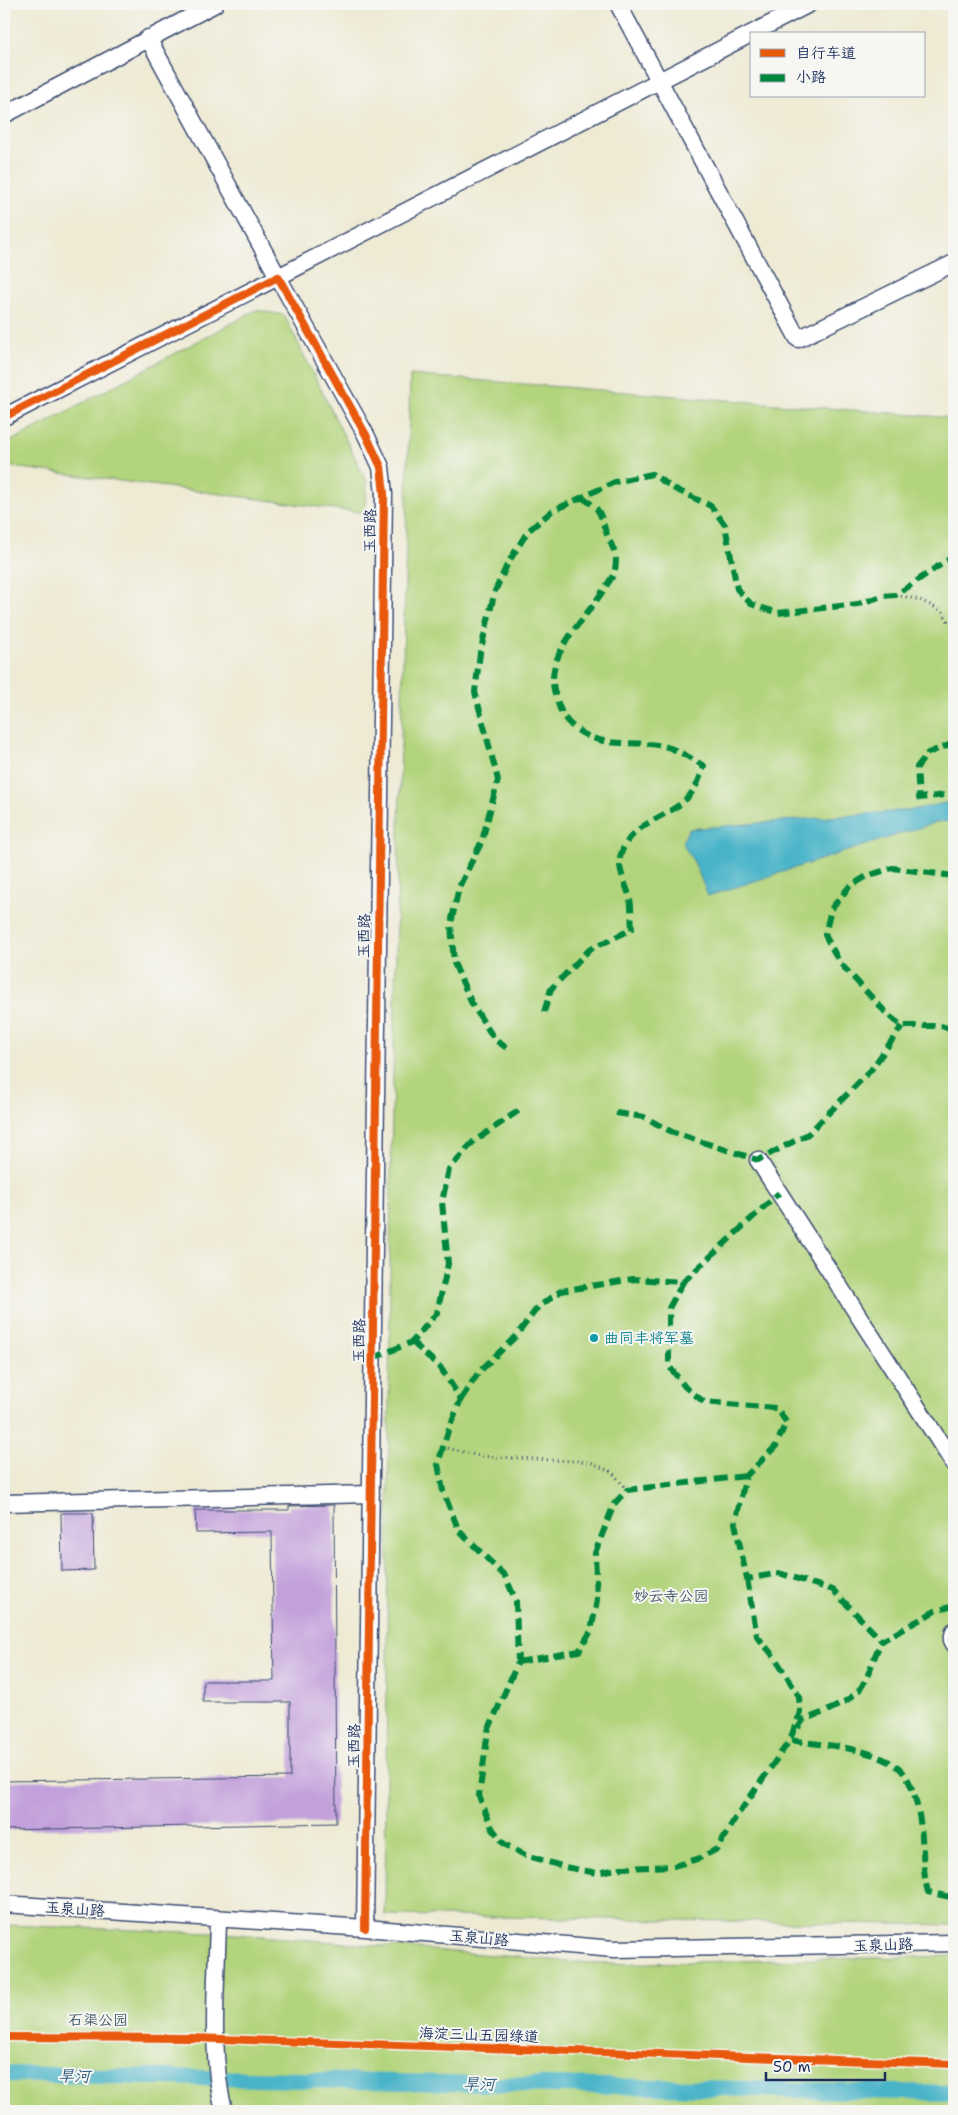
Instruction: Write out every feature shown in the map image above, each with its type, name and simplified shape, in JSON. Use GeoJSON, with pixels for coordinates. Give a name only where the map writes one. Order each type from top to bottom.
{"type":"FeatureCollection","features":[{"type":"Feature","properties":{"kind":"street"},"geometry":{"type":"LineString","coordinates":[[4,115],[215,4]]}},
{"type":"Feature","properties":{"kind":"street"},"geometry":{"type":"LineString","coordinates":[[618,4],[798,339],[954,263]]}},
{"type":"Feature","properties":{"kind":"street"},"geometry":{"type":"LineString","coordinates":[[754,32],[809,4]]}},
{"type":"Feature","properties":{"kind":"street"},"geometry":{"type":"LineString","coordinates":[[4,416],[750,34]]}},
{"type":"Feature","properties":{"kind":"street","name":"玉西路"},"geometry":{"type":"LineString","coordinates":[[148,38],[366,435],[381,467],[384,494],[365,1928]]}},
{"type":"Feature","properties":{"kind":"street"},"geometry":{"type":"LineString","coordinates":[[758,1160],[954,1464]]}},
{"type":"Feature","properties":{"kind":"street"},"geometry":{"type":"LineString","coordinates":[[4,1503],[371,1494]]}},
{"type":"Feature","properties":{"kind":"street"},"geometry":{"type":"LineString","coordinates":[[954,1631],[952,1640],[954,1644]]}},
{"type":"Feature","properties":{"kind":"street","name":"玉泉山路"},"geometry":{"type":"LineString","coordinates":[[4,1904],[365,1928],[614,1949],[954,1943]]}},
{"type":"Feature","properties":{"kind":"street"},"geometry":{"type":"LineString","coordinates":[[218,1919],[216,2039],[220,2094],[224,2111]]}},
{"type":"Feature","properties":{"kind":"path"},"geometry":{"type":"LineString","coordinates":[[896,595],[920,600],[942,611],[954,631]]}},
{"type":"Feature","properties":{"kind":"path"},"geometry":{"type":"LineString","coordinates":[[443,1447],[480,1456],[590,1462],[612,1472],[627,1490]]}},
{"type":"Feature","properties":{"kind":"green space"},"geometry":{"type":"Polygon","coordinates":[[[256,310],[284,315],[367,482],[365,513],[6,466],[4,463],[4,445],[256,310]]]}},
{"type":"Feature","properties":{"kind":"green space","name":"妙云寺公园"},"geometry":{"type":"Polygon","coordinates":[[[410,375],[954,418],[954,1925],[385,1915],[391,1158],[410,375]]]}},
{"type":"Feature","properties":{"kind":"green space","name":"石渠公园"},"geometry":{"type":"Polygon","coordinates":[[[4,1925],[236,1934],[602,1964],[954,1956],[954,2111],[4,2111],[4,1925]]]}},
{"type":"Feature","properties":{"kind":"water"},"geometry":{"type":"Polygon","coordinates":[[[954,801],[954,821],[937,822],[708,896],[695,864],[682,842],[689,829],[912,810],[954,801]]]}},
{"type":"Feature","properties":{"kind":"building"},"geometry":{"type":"Polygon","coordinates":[[[334,1505],[336,1823],[4,1830],[4,1781],[290,1777],[290,1702],[203,1702],[203,1681],[274,1681],[272,1532],[196,1533],[195,1510],[289,1510],[289,1506],[334,1505]]]}},
{"type":"Feature","properties":{"kind":"building"},"geometry":{"type":"Polygon","coordinates":[[[61,1513],[93,1513],[94,1570],[62,1571],[61,1513]]]}},
{"type":"Feature","properties":{"kind":"waterway","name":"旱河"},"geometry":{"type":"LineString","coordinates":[[4,2074],[954,2093]]}},
{"type":"Feature","properties":{"kind":"marked path"},"geometry":{"type":"LineString","coordinates":[[507,1048],[495,1040],[472,1004],[454,963],[451,924],[459,887],[482,841],[498,780],[475,692],[480,653],[495,591],[508,563],[528,531],[552,511],[615,482],[652,474],[675,489],[711,506],[725,525],[737,589],[751,604],[778,613],[858,604],[882,596],[896,595],[954,557]]}},
{"type":"Feature","properties":{"kind":"marked path"},"geometry":{"type":"LineString","coordinates":[[544,1012],[551,989],[589,950],[632,929],[630,899],[620,865],[621,854],[634,833],[685,800],[695,788],[704,766],[669,747],[603,741],[592,738],[570,724],[561,711],[553,682],[554,667],[567,640],[611,579],[616,564],[614,552],[600,514],[595,507],[583,498]]}},
{"type":"Feature","properties":{"kind":"marked path"},"geometry":{"type":"LineString","coordinates":[[954,743],[928,753],[917,767],[919,798],[954,794]]}},
{"type":"Feature","properties":{"kind":"marked path"},"geometry":{"type":"LineString","coordinates":[[954,876],[892,868],[867,876],[849,887],[831,909],[825,935],[840,963],[889,1016],[902,1026],[941,1026],[954,1030]]}},
{"type":"Feature","properties":{"kind":"marked path"},"geometry":{"type":"LineString","coordinates":[[616,1113],[644,1117],[674,1133],[758,1160],[808,1134],[871,1070],[902,1026]]}},
{"type":"Feature","properties":{"kind":"marked path"},"geometry":{"type":"LineString","coordinates":[[373,1358],[412,1342],[437,1313],[448,1264],[442,1202],[449,1169],[473,1142],[521,1109]]}},
{"type":"Feature","properties":{"kind":"marked path"},"geometry":{"type":"LineString","coordinates":[[461,1399],[479,1372],[516,1336],[538,1307],[561,1291],[633,1279],[683,1282],[779,1193]]}},
{"type":"Feature","properties":{"kind":"marked path"},"geometry":{"type":"LineString","coordinates":[[683,1282],[669,1308],[669,1366],[685,1387],[704,1402],[777,1408],[786,1422],[776,1446],[746,1476],[735,1523],[747,1579],[779,1573],[833,1590],[882,1641],[935,1611],[954,1606]]}},
{"type":"Feature","properties":{"kind":"marked path"},"geometry":{"type":"LineString","coordinates":[[412,1342],[440,1367],[461,1399],[448,1431],[438,1464],[443,1491],[459,1531],[505,1576],[516,1601],[518,1662],[488,1731],[479,1796],[492,1828],[504,1844],[525,1855],[565,1867],[597,1873],[621,1868],[674,1866],[700,1858],[717,1849],[734,1820],[790,1740],[861,1751],[874,1755],[899,1768],[912,1788],[917,1805],[928,1892],[954,1898]]}},
{"type":"Feature","properties":{"kind":"marked path"},"geometry":{"type":"LineString","coordinates":[[518,1662],[579,1651],[591,1631],[597,1600],[595,1553],[614,1504],[627,1490],[746,1476]]}},
{"type":"Feature","properties":{"kind":"marked path"},"geometry":{"type":"LineString","coordinates":[[747,1579],[757,1636],[775,1658],[799,1696],[800,1712],[790,1740]]}},
{"type":"Feature","properties":{"kind":"marked path"},"geometry":{"type":"LineString","coordinates":[[954,1631],[952,1640],[954,1644]]}},
{"type":"Feature","properties":{"kind":"marked path"},"geometry":{"type":"LineString","coordinates":[[798,1728],[803,1720],[838,1705],[861,1688],[882,1641]]}},
{"type":"Feature","properties":{"kind":"cycle path"},"geometry":{"type":"LineString","coordinates":[[4,417],[278,277],[366,435],[381,467],[384,494],[365,1928]]}},
{"type":"Feature","properties":{"kind":"cycle path","name":"海淀三山五园绿道"},"geometry":{"type":"LineString","coordinates":[[4,2037],[192,2038],[954,2064]]}},
{"type":"Feature","properties":{"kind":"place","name":"曲同丰将军墓"},"geometry":{"type":"Point","coordinates":[594,1338]}}]}
